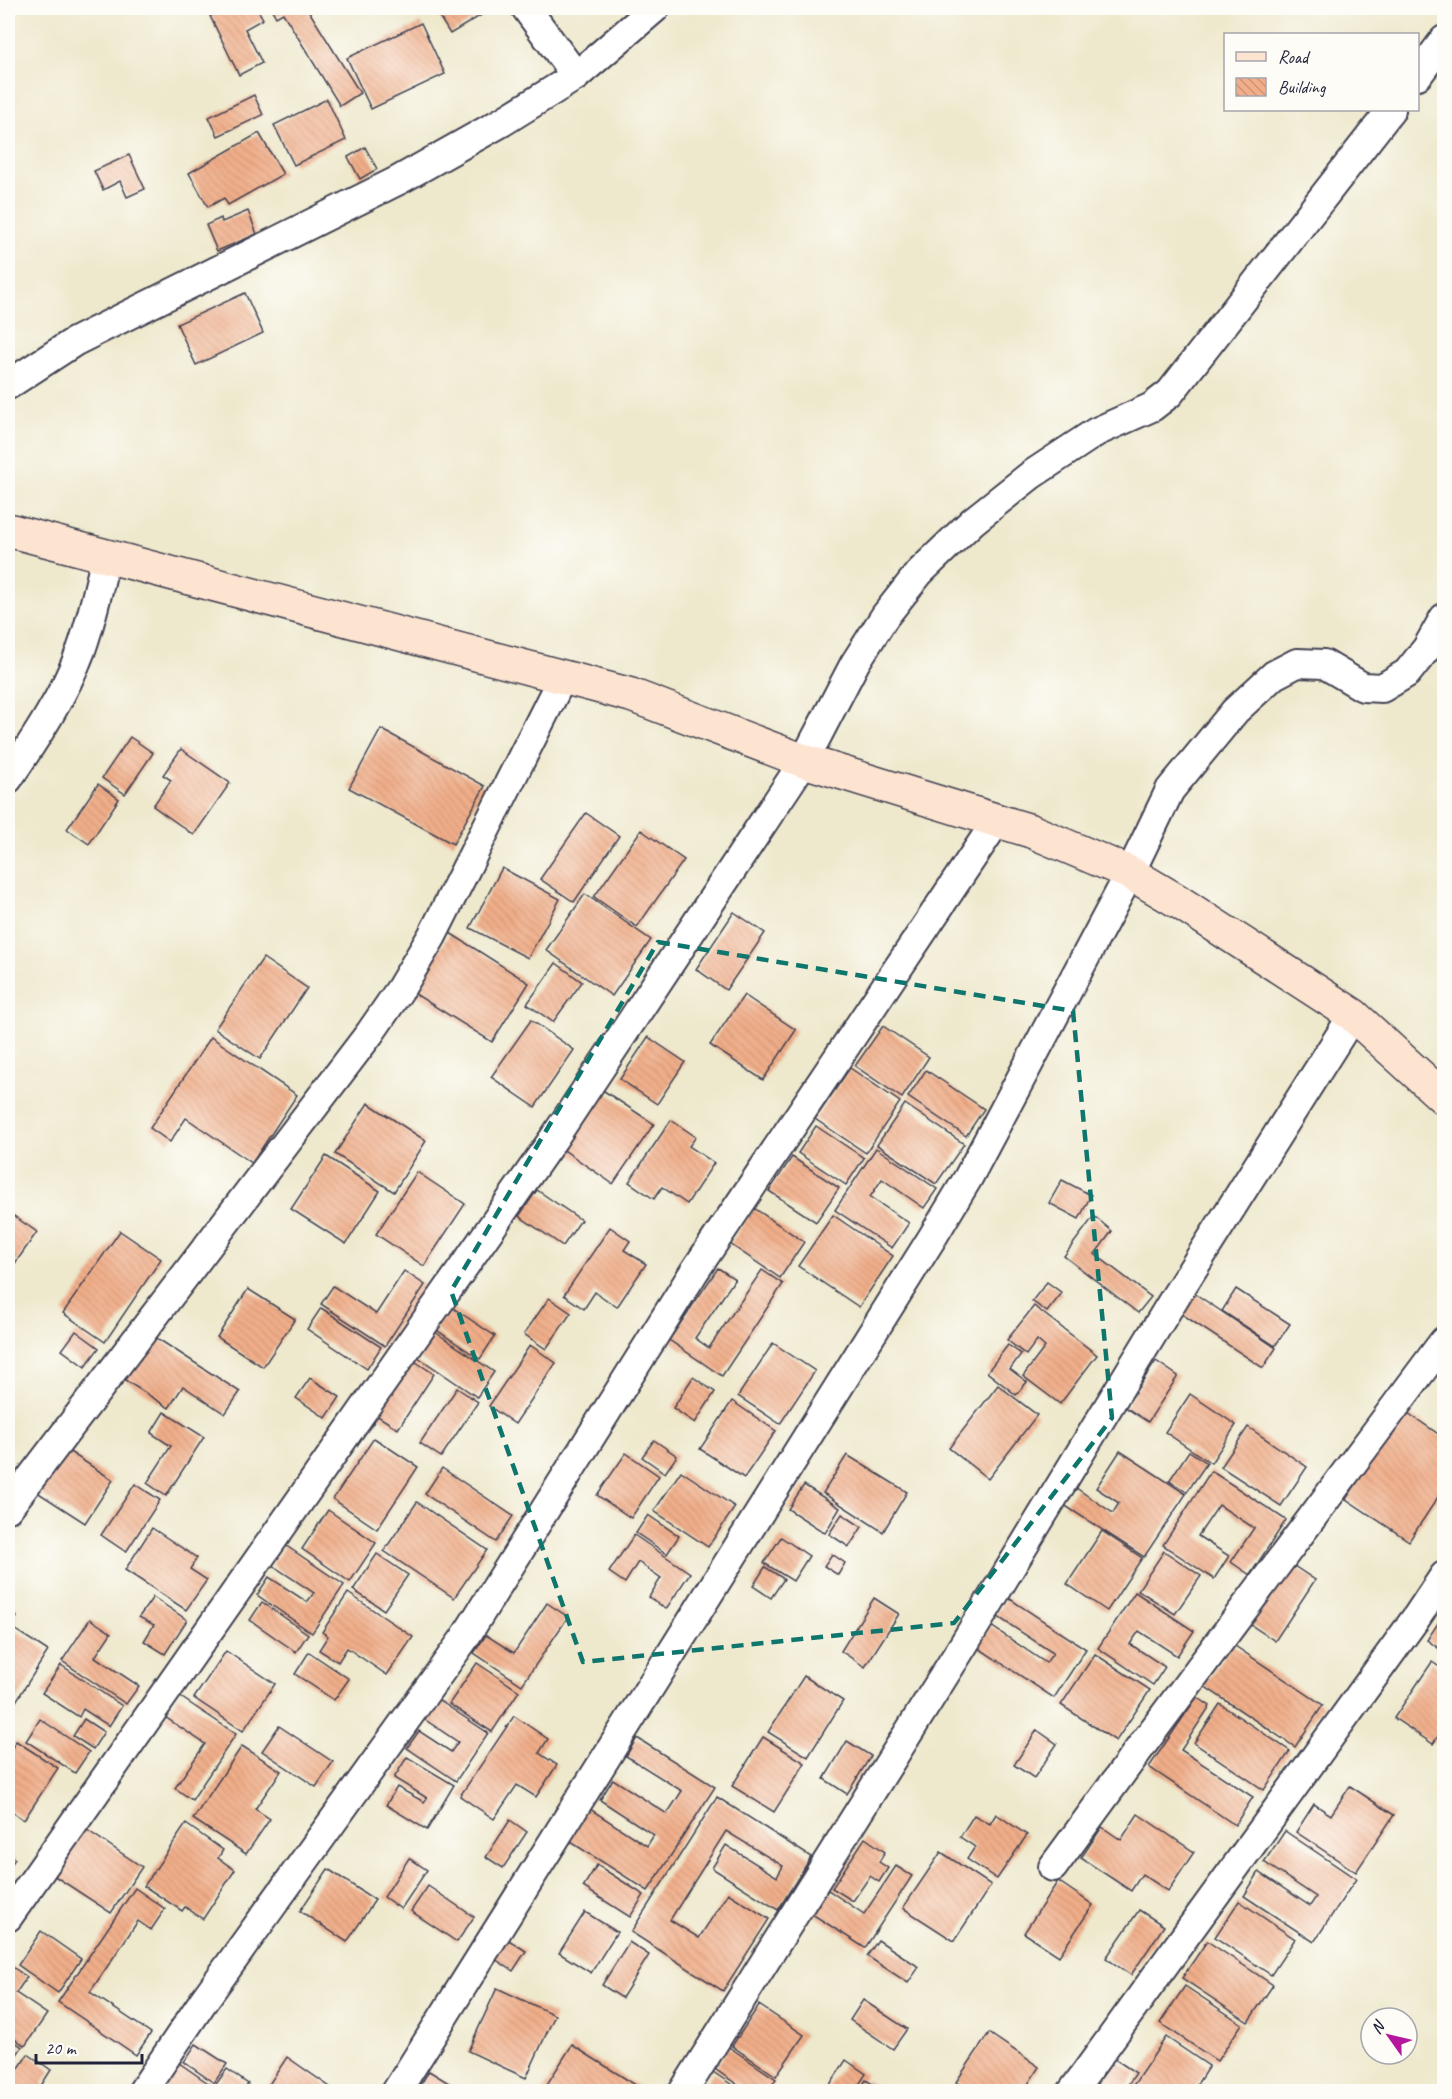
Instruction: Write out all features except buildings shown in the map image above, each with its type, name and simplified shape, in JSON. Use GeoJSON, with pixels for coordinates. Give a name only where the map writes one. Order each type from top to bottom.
{"type":"FeatureCollection","features":[{"type":"Feature","properties":{"kind":"street"},"geometry":{"type":"LineString","coordinates":[[526,8],[576,76]]}},
{"type":"Feature","properties":{"kind":"street"},"geometry":{"type":"LineString","coordinates":[[8,385],[74,342],[399,180],[502,122],[576,76],[655,8]]}},
{"type":"Feature","properties":{"kind":"street"},"geometry":{"type":"LineString","coordinates":[[1419,74],[1444,40]]}},
{"type":"Feature","properties":{"kind":"street"},"geometry":{"type":"LineString","coordinates":[[8,1917],[554,1138],[804,761],[855,663],[885,616],[919,573],[973,521],[1031,475],[1096,432],[1152,407],[1170,393],[1389,111]]}},
{"type":"Feature","properties":{"kind":"street"},"geometry":{"type":"LineString","coordinates":[[8,530],[631,695],[804,761],[1031,831],[1130,873],[1353,1014],[1444,1098]]}},
{"type":"Feature","properties":{"kind":"street"},"geometry":{"type":"LineString","coordinates":[[8,779],[60,694],[80,651],[106,555]]}},
{"type":"Feature","properties":{"kind":"street"},"geometry":{"type":"LineString","coordinates":[[396,2091],[968,1178],[1130,873],[1170,790],[1235,711],[1274,675],[1297,663],[1324,664],[1364,687],[1382,688],[1407,673],[1427,648],[1444,618]]}},
{"type":"Feature","properties":{"kind":"street"},"geometry":{"type":"LineString","coordinates":[[8,1508],[370,1033],[432,936],[562,678]]}},
{"type":"Feature","properties":{"kind":"street"},"geometry":{"type":"LineString","coordinates":[[142,2091],[202,2002],[464,1639],[694,1272],[996,822]]}},
{"type":"Feature","properties":{"kind":"street"},"geometry":{"type":"LineString","coordinates":[[683,2091],[964,1644],[1168,1307],[1353,1014]]}},
{"type":"Feature","properties":{"kind":"street"},"geometry":{"type":"LineString","coordinates":[[1053,1868],[1444,1341]]}},
{"type":"Feature","properties":{"kind":"street"},"geometry":{"type":"LineString","coordinates":[[1072,2091],[1409,1628],[1444,1576]]}},
{"type":"Feature","properties":{"kind":"highlighted area"},"geometry":{"type":"Polygon","coordinates":[[[658,942],[1073,1011],[1112,1418],[954,1623],[583,1662],[451,1291],[658,942]]]}}]}
